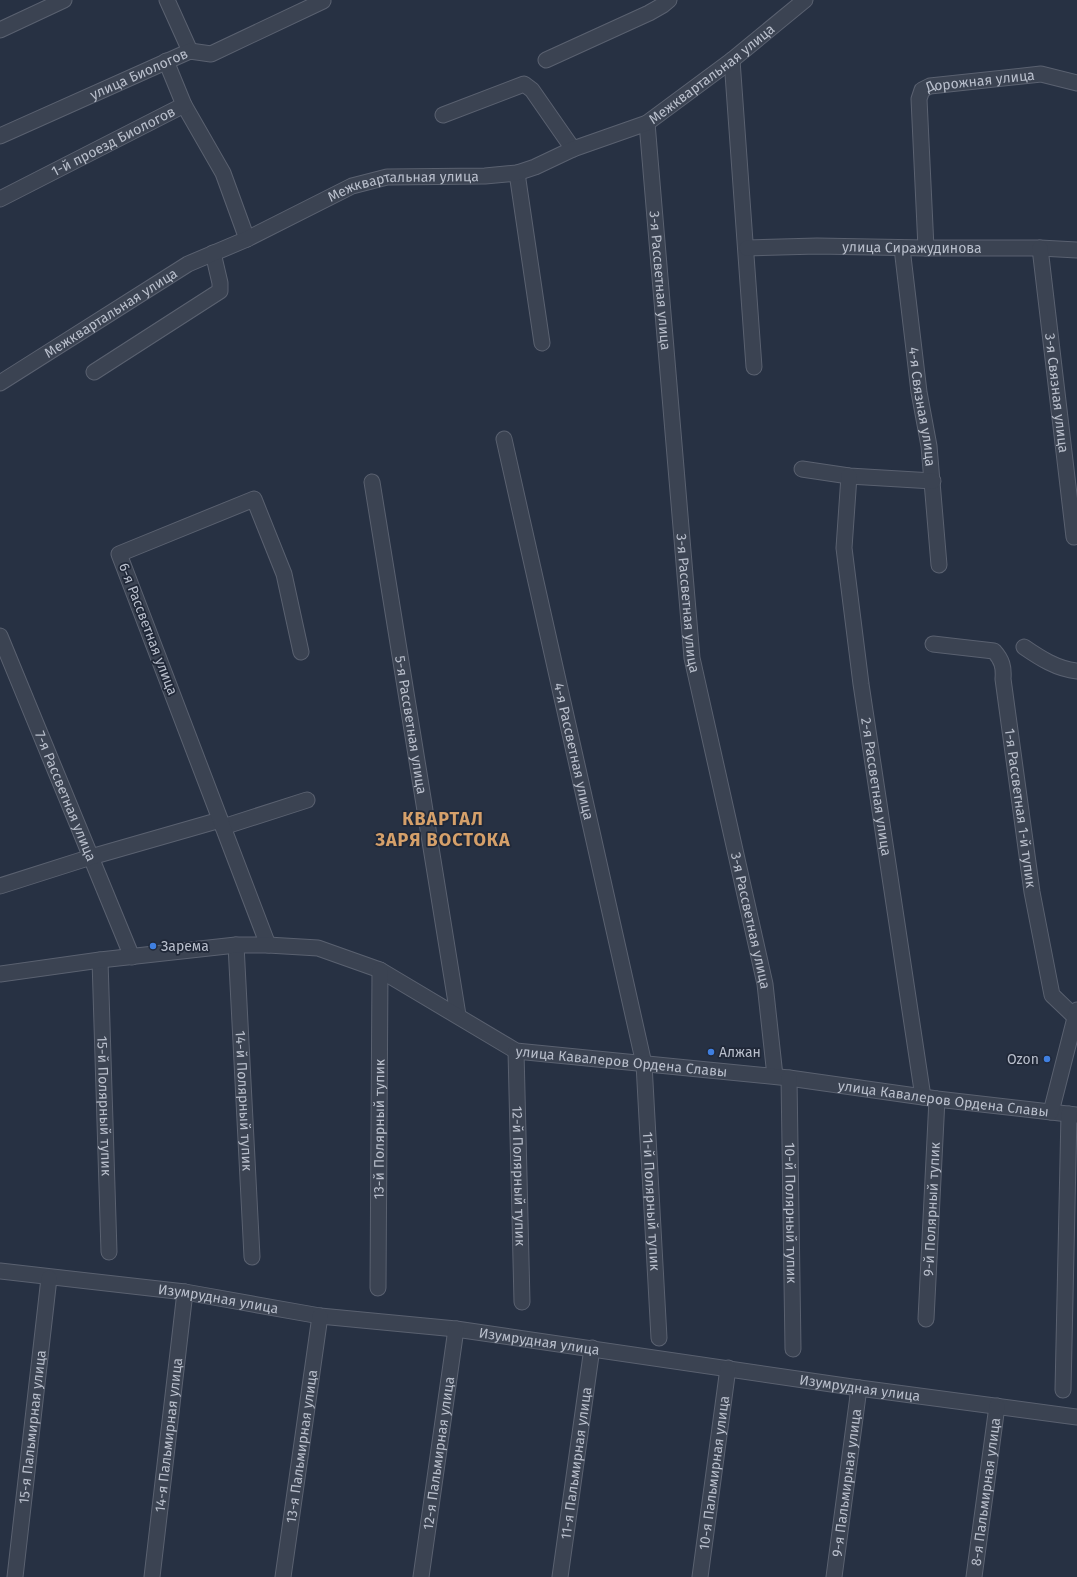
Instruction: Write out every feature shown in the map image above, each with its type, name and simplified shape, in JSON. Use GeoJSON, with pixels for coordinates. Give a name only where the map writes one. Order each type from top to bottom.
{"type":"FeatureCollection","features":[{"type":"Feature","properties":{"kind":"street"},"geometry":{"type":"LineString","coordinates":[[0,30],[64,0]]}},
{"type":"Feature","properties":{"kind":"street"},"geometry":{"type":"LineString","coordinates":[[167,0],[190,51]]}},
{"type":"Feature","properties":{"kind":"street"},"geometry":{"type":"LineString","coordinates":[[546,60],[649,13],[669,0]]}},
{"type":"Feature","properties":{"kind":"street","name":"Межквартальная улица"},"geometry":{"type":"LineString","coordinates":[[0,383],[188,264],[247,240],[352,186],[387,177],[485,176],[517,173],[535,167],[573,149],[648,123],[732,60],[805,0]]}},
{"type":"Feature","properties":{"kind":"street","name":"улица Биологов"},"geometry":{"type":"LineString","coordinates":[[0,136],[190,51],[211,54],[322,1]]}},
{"type":"Feature","properties":{"kind":"street"},"geometry":{"type":"LineString","coordinates":[[732,60],[747,248],[754,368]]}},
{"type":"Feature","properties":{"kind":"street","name":"1-й проезд Биологов"},"geometry":{"type":"LineString","coordinates":[[0,199],[184,105],[166,61]]}},
{"type":"Feature","properties":{"kind":"street","name":"Дорожная улица"},"geometry":{"type":"LineString","coordinates":[[926,248],[919,99],[922,90],[930,86],[1030,74],[1041,74],[1077,83]]}},
{"type":"Feature","properties":{"kind":"street"},"geometry":{"type":"LineString","coordinates":[[443,115],[524,84],[532,90],[573,149]]}},
{"type":"Feature","properties":{"kind":"street"},"geometry":{"type":"LineString","coordinates":[[184,105],[223,173],[247,240]]}},
{"type":"Feature","properties":{"kind":"street","name":"3-я Рассветная улица"},"geometry":{"type":"LineString","coordinates":[[648,123],[692,658],[765,984],[782,1077]]}},
{"type":"Feature","properties":{"kind":"street"},"geometry":{"type":"LineString","coordinates":[[517,173],[542,343]]}},
{"type":"Feature","properties":{"kind":"street","name":"улица Сиражудинова"},"geometry":{"type":"LineString","coordinates":[[747,248],[817,246],[902,248],[1040,248],[1077,250]]}},
{"type":"Feature","properties":{"kind":"street","name":"4-я Связная улица"},"geometry":{"type":"LineString","coordinates":[[902,248],[919,392],[929,446],[939,565]]}},
{"type":"Feature","properties":{"kind":"street","name":"3-я Связная улица"},"geometry":{"type":"LineString","coordinates":[[1040,248],[1074,537]]}},
{"type":"Feature","properties":{"kind":"street"},"geometry":{"type":"LineString","coordinates":[[94,372],[220,291],[220,283],[213,253]]}},
{"type":"Feature","properties":{"kind":"street","name":"4-я Рассветная улица"},"geometry":{"type":"LineString","coordinates":[[504,440],[644,1064]]}},
{"type":"Feature","properties":{"kind":"street"},"geometry":{"type":"LineString","coordinates":[[802,469],[849,476],[933,481]]}},
{"type":"Feature","properties":{"kind":"street","name":"2-я Рассветная улица"},"geometry":{"type":"LineString","coordinates":[[849,476],[844,548],[862,692],[930,1098]]}},
{"type":"Feature","properties":{"kind":"street","name":"5-я Рассветная улица"},"geometry":{"type":"LineString","coordinates":[[372,482],[458,1015]]}},
{"type":"Feature","properties":{"kind":"street","name":"6-я Рассветная улица"},"geometry":{"type":"LineString","coordinates":[[268,945],[119,554],[254,499],[284,574],[301,652]]}},
{"type":"Feature","properties":{"kind":"street","name":"7-я Рассветная улица"},"geometry":{"type":"LineString","coordinates":[[0,636],[132,957]]}},
{"type":"Feature","properties":{"kind":"street","name":"1-я Рассветная 1-й тупик"},"geometry":{"type":"LineString","coordinates":[[933,644],[994,651],[1004,667],[1003,679],[1032,892],[1052,995],[1076,1014]]}},
{"type":"Feature","properties":{"kind":"street"},"geometry":{"type":"LineString","coordinates":[[1024,647],[1038,657],[1058,666],[1077,671]]}},
{"type":"Feature","properties":{"kind":"street"},"geometry":{"type":"LineString","coordinates":[[0,886],[91,857],[222,824],[307,800]]}},
{"type":"Feature","properties":{"kind":"street","name":"улица Кавалеров Ордена Славы"},"geometry":{"type":"LineString","coordinates":[[0,974],[100,960],[236,945],[318,948],[380,970],[458,1015],[516,1051],[782,1077],[930,1098],[1073,1115]]}},
{"type":"Feature","properties":{"kind":"street","name":"14-й Полярный тупик"},"geometry":{"type":"LineString","coordinates":[[236,945],[252,1257]]}},
{"type":"Feature","properties":{"kind":"street","name":"15-й Полярный тупик"},"geometry":{"type":"LineString","coordinates":[[100,960],[109,1252]]}},
{"type":"Feature","properties":{"kind":"street","name":"13-й Полярный тупик"},"geometry":{"type":"LineString","coordinates":[[378,1288],[380,970]]}},
{"type":"Feature","properties":{"kind":"street"},"geometry":{"type":"LineString","coordinates":[[1051,1112],[1076,1014]]}},
{"type":"Feature","properties":{"kind":"street","name":"12-й Полярный тупик"},"geometry":{"type":"LineString","coordinates":[[516,1051],[522,1302]]}},
{"type":"Feature","properties":{"kind":"street","name":"11-й Полярный тупик"},"geometry":{"type":"LineString","coordinates":[[644,1064],[659,1338]]}},
{"type":"Feature","properties":{"kind":"street","name":"10-й Полярный тупик"},"geometry":{"type":"LineString","coordinates":[[782,1077],[793,1349]]}},
{"type":"Feature","properties":{"kind":"street","name":"9-й Полярный тупик"},"geometry":{"type":"LineString","coordinates":[[926,1319],[930,1098]]}},
{"type":"Feature","properties":{"kind":"street"},"geometry":{"type":"LineString","coordinates":[[1063,1390],[1073,1115]]}},
{"type":"Feature","properties":{"kind":"street","name":"Изумрудная улица"},"geometry":{"type":"LineString","coordinates":[[0,1271],[49,1278],[185,1292],[320,1316],[456,1329],[859,1388],[1077,1416]]}},
{"type":"Feature","properties":{"kind":"street","name":"15-я Пальмирная улица"},"geometry":{"type":"LineString","coordinates":[[15,1577],[49,1278]]}},
{"type":"Feature","properties":{"kind":"street","name":"14-я Пальмирная улица"},"geometry":{"type":"LineString","coordinates":[[152,1577],[185,1292]]}},
{"type":"Feature","properties":{"kind":"street","name":"13-я Пальмирная улица"},"geometry":{"type":"LineString","coordinates":[[283,1577],[320,1316]]}},
{"type":"Feature","properties":{"kind":"street","name":"12-я Пальмирная улица"},"geometry":{"type":"LineString","coordinates":[[420,1577],[456,1329]]}},
{"type":"Feature","properties":{"kind":"street","name":"11-я Пальмирная улица"},"geometry":{"type":"LineString","coordinates":[[560,1577],[592,1348]]}},
{"type":"Feature","properties":{"kind":"street","name":"10-я Пальмирная улица"},"geometry":{"type":"LineString","coordinates":[[700,1577],[728,1368]]}},
{"type":"Feature","properties":{"kind":"street","name":"9-я Пальмирная улица"},"geometry":{"type":"LineString","coordinates":[[834,1577],[859,1388]]}},
{"type":"Feature","properties":{"kind":"street","name":"8-я Пальмирная улица"},"geometry":{"type":"LineString","coordinates":[[974,1577],[997,1406]]}},
{"type":"Feature","properties":{"kind":"place","name":"Зарема"},"geometry":{"type":"Point","coordinates":[153,946]}},
{"type":"Feature","properties":{"kind":"place","name":"Алжан"},"geometry":{"type":"Point","coordinates":[711,1052]}},
{"type":"Feature","properties":{"kind":"place","name":"Ozon"},"geometry":{"type":"Point","coordinates":[1047,1059]}},
{"type":"Feature","properties":{"kind":"district","name":"КВАРТАЛ ЗАРЯ ВОСТОКА"},"geometry":{"type":"Point","coordinates":[443,829]}}]}
